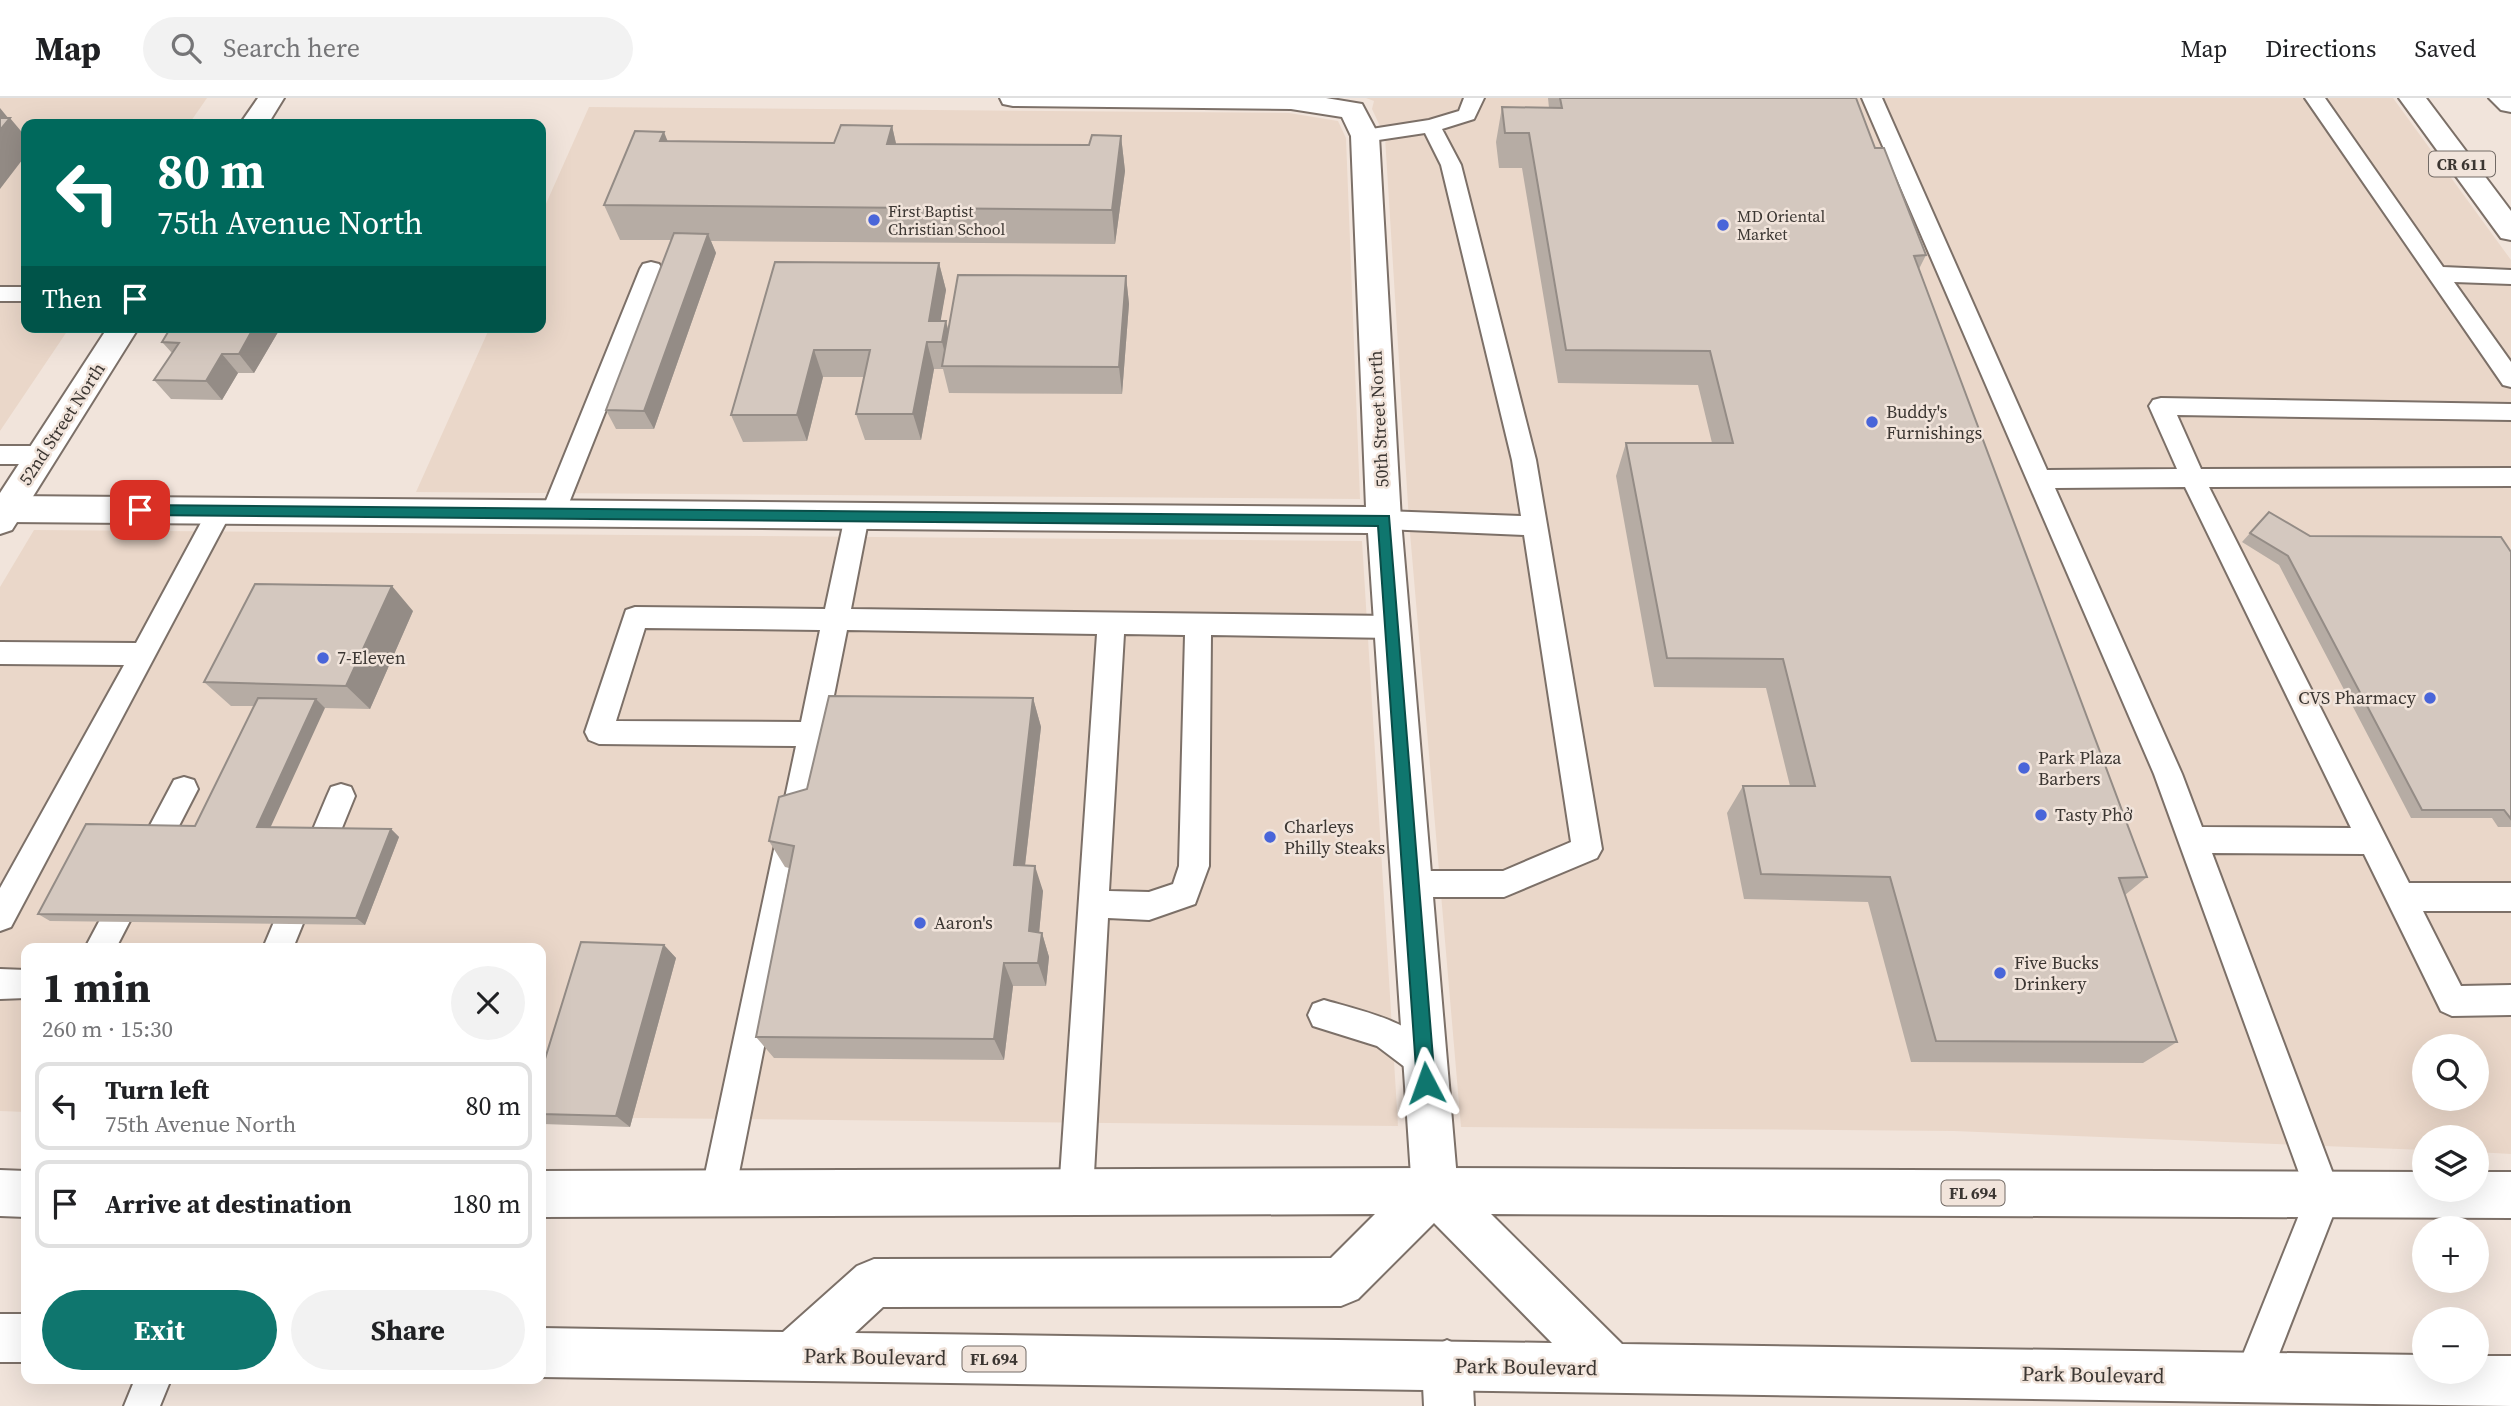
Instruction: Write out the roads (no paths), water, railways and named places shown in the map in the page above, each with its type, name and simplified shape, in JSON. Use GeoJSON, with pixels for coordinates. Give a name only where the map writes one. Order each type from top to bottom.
{"type":"FeatureCollection","features":[{"type":"Feature","properties":{"kind":"main road"},"geometry":{"type":"LineString","coordinates":[[257,119],[271,98]]}},
{"type":"Feature","properties":{"kind":"main road"},"geometry":{"type":"LineString","coordinates":[[1013,98],[1291,100],[1359,123]]}},
{"type":"Feature","properties":{"kind":"main road","name":"CR 611"},"geometry":{"type":"LineString","coordinates":[[2412,98],[2511,231]]}},
{"type":"Feature","properties":{"kind":"main road"},"geometry":{"type":"LineString","coordinates":[[2502,98],[2511,104]]}},
{"type":"Feature","properties":{"kind":"main road","name":"50th Street North"},"geometry":{"type":"LineString","coordinates":[[1359,123],[1384,520],[1435,1191]]}},
{"type":"Feature","properties":{"kind":"main road","name":"52nd Street North"},"geometry":{"type":"LineString","coordinates":[[4,515],[120,333]]}},
{"type":"Feature","properties":{"kind":"main road"},"geometry":{"type":"LineString","coordinates":[[4,515],[220,511],[1384,520]]}},
{"type":"Feature","properties":{"kind":"main road"},"geometry":{"type":"LineString","coordinates":[[793,1356],[874,1283],[1341,1282],[1435,1191],[1611,1368]]}},
{"type":"Feature","properties":{"kind":"main road","name":"FL 694"},"geometry":{"type":"LineString","coordinates":[[546,1194],[1435,1191],[2511,1195]]}},
{"type":"Feature","properties":{"kind":"main road"},"geometry":{"type":"LineString","coordinates":[[0,1193],[21,1194]]}},
{"type":"Feature","properties":{"kind":"main road"},"geometry":{"type":"LineString","coordinates":[[0,1338],[21,1338]]}},
{"type":"Feature","properties":{"kind":"main road","name":"Park Boulevard"},"geometry":{"type":"LineString","coordinates":[[546,1353],[793,1356],[1448,1386],[1611,1368],[2511,1381]]}},
{"type":"Feature","properties":{"kind":"lane"},"geometry":{"type":"LineString","coordinates":[[1359,123],[1431,126],[1467,115],[1474,98]]}},
{"type":"Feature","properties":{"kind":"lane"},"geometry":{"type":"LineString","coordinates":[[1872,98],[2168,774],[2324,1195],[2252,1377]]}},
{"type":"Feature","properties":{"kind":"lane"},"geometry":{"type":"LineString","coordinates":[[2315,98],[2511,380]]}},
{"type":"Feature","properties":{"kind":"lane"},"geometry":{"type":"LineString","coordinates":[[1412,884],[1504,884],[1587,849],[1524,460],[1476,257],[1451,165],[1431,126]]}},
{"type":"Feature","properties":{"kind":"lane"},"geometry":{"type":"LineString","coordinates":[[554,513],[651,269]]}},
{"type":"Feature","properties":{"kind":"lane"},"geometry":{"type":"LineString","coordinates":[[2437,274],[2511,277]]}},
{"type":"Feature","properties":{"kind":"lane"},"geometry":{"type":"LineString","coordinates":[[0,294],[21,294]]}},
{"type":"Feature","properties":{"kind":"lane"},"geometry":{"type":"LineString","coordinates":[[2511,412],[2161,406],[2193,479],[2452,1001],[2511,1000]]}},
{"type":"Feature","properties":{"kind":"lane"},"geometry":{"type":"LineString","coordinates":[[0,455],[43,454]]}},
{"type":"Feature","properties":{"kind":"lane"},"geometry":{"type":"LineString","coordinates":[[2038,479],[2511,477]]}},
{"type":"Feature","properties":{"kind":"lane"},"geometry":{"type":"LineString","coordinates":[[0,917],[220,511]]}},
{"type":"Feature","properties":{"kind":"lane"},"geometry":{"type":"LineString","coordinates":[[718,1193],[857,516]]}},
{"type":"Feature","properties":{"kind":"lane"},"geometry":{"type":"LineString","coordinates":[[1384,520],[1535,526]]}},
{"type":"Feature","properties":{"kind":"lane"},"geometry":{"type":"LineString","coordinates":[[812,734],[599,732],[635,617],[1392,627]]}},
{"type":"Feature","properties":{"kind":"lane"},"geometry":{"type":"LineString","coordinates":[[1076,1192],[1111,623]]}},
{"type":"Feature","properties":{"kind":"lane"},"geometry":{"type":"LineString","coordinates":[[1093,904],[1149,906],[1184,894],[1191,876],[1194,866],[1198,624]]}},
{"type":"Feature","properties":{"kind":"lane"},"geometry":{"type":"LineString","coordinates":[[0,653],[144,654]]}},
{"type":"Feature","properties":{"kind":"lane"},"geometry":{"type":"LineString","coordinates":[[103,943],[184,789]]}},
{"type":"Feature","properties":{"kind":"lane"},"geometry":{"type":"LineString","coordinates":[[280,943],[341,796]]}},
{"type":"Feature","properties":{"kind":"lane"},"geometry":{"type":"LineString","coordinates":[[2192,841],[2372,841]]}},
{"type":"Feature","properties":{"kind":"lane"},"geometry":{"type":"LineString","coordinates":[[2400,897],[2511,897]]}},
{"type":"Feature","properties":{"kind":"lane"},"geometry":{"type":"LineString","coordinates":[[0,984],[21,984]]}},
{"type":"Feature","properties":{"kind":"lane"},"geometry":{"type":"LineString","coordinates":[[1324,1015],[1385,1033],[1425,1063]]}},
{"type":"Feature","properties":{"kind":"lane"},"geometry":{"type":"LineString","coordinates":[[142,1406],[151,1384]]}},
{"type":"Feature","properties":{"kind":"place","name":"First Baptist Christian School"},"geometry":{"type":"Point","coordinates":[874,220]}},
{"type":"Feature","properties":{"kind":"place","name":"MD Oriental Market"},"geometry":{"type":"Point","coordinates":[1723,225]}},
{"type":"Feature","properties":{"kind":"place","name":"Buddy's Furnishings"},"geometry":{"type":"Point","coordinates":[1872,422]}},
{"type":"Feature","properties":{"kind":"place","name":"7-Eleven"},"geometry":{"type":"Point","coordinates":[323,658]}},
{"type":"Feature","properties":{"kind":"place","name":"CVS Pharmacy"},"geometry":{"type":"Point","coordinates":[2430,698]}},
{"type":"Feature","properties":{"kind":"place","name":"Park Plaza Barbers"},"geometry":{"type":"Point","coordinates":[2024,768]}},
{"type":"Feature","properties":{"kind":"place","name":"Tasty Phở"},"geometry":{"type":"Point","coordinates":[2041,815]}},
{"type":"Feature","properties":{"kind":"place","name":"Charleys Philly Steaks"},"geometry":{"type":"Point","coordinates":[1270,837]}},
{"type":"Feature","properties":{"kind":"place","name":"Aaron's"},"geometry":{"type":"Point","coordinates":[920,923]}},
{"type":"Feature","properties":{"kind":"place","name":"Five Bucks Drinkery"},"geometry":{"type":"Point","coordinates":[2000,973]}}]}
